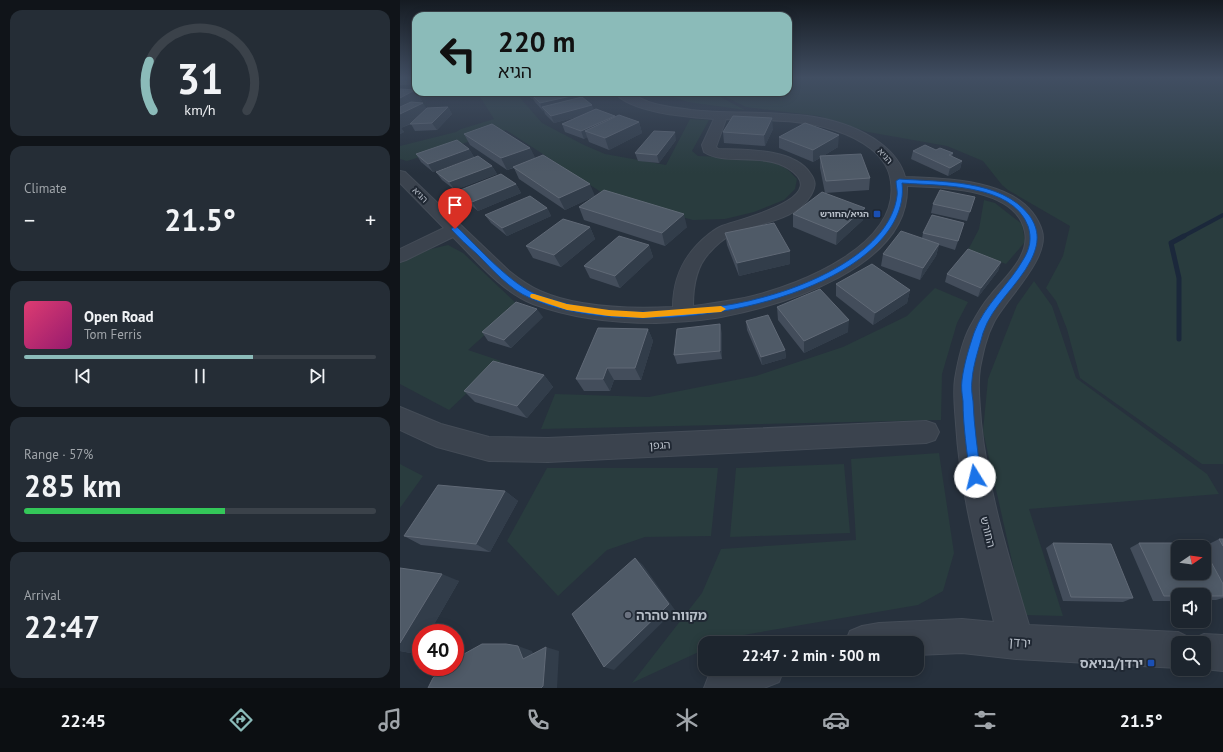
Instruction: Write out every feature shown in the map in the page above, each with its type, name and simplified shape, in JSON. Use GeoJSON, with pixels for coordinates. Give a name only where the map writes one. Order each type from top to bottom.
{"type":"FeatureCollection","features":[{"type":"Feature","properties":{"kind":"street","name":"הגיא"},"geometry":{"type":"LineString","coordinates":[[400,175],[406,190],[455,229],[509,281],[533,296],[567,307],[609,313],[643,315],[683,313],[725,308],[765,300],[802,288],[860,256],[882,236],[894,215],[900,196],[899,181],[894,165],[884,153],[869,140],[852,131],[811,121],[786,118],[691,114],[662,109]]}},
{"type":"Feature","properties":{"kind":"street"},"geometry":{"type":"LineString","coordinates":[[683,313],[682,289],[686,272],[698,254],[711,240],[730,228],[774,214],[794,204],[804,196],[808,184],[806,176],[789,163],[760,156],[715,153],[709,149],[709,145],[722,116]]}},
{"type":"Feature","properties":{"kind":"street","name":"החורש"},"geometry":{"type":"LineString","coordinates":[[899,181],[964,185],[996,194],[1010,201],[1022,211],[1030,221],[1034,233],[1033,248],[1027,262],[995,303],[979,331],[967,380],[973,465],[986,526],[1016,642]]}},
{"type":"Feature","properties":{"kind":"street"},"geometry":{"type":"LineString","coordinates":[[400,256],[455,229]]}},
{"type":"Feature","properties":{"kind":"street","name":"הגפן"},"geometry":{"type":"LineString","coordinates":[[400,418],[437,435],[489,449],[548,450],[926,432]]}},
{"type":"Feature","properties":{"kind":"street","name":"ירדן"},"geometry":{"type":"LineString","coordinates":[[924,638],[962,636],[1016,642],[1171,650]]}},
{"type":"Feature","properties":{"kind":"street"},"geometry":{"type":"LineString","coordinates":[[1211,652],[1223,652]]}},
{"type":"Feature","properties":{"kind":"street"},"geometry":{"type":"LineString","coordinates":[[722,688],[750,676]]}},
{"type":"Feature","properties":{"kind":"shaded area"},"geometry":{"type":"Polygon","coordinates":[[[488,109],[530,109],[542,123],[605,154],[666,165],[690,119],[709,120],[692,151],[698,156],[755,159],[777,164],[786,169],[797,179],[795,189],[784,200],[754,212],[725,219],[693,220],[610,198],[506,130],[407,161],[400,159],[400,146],[456,132],[461,129],[494,119],[488,109]]]}},
{"type":"Feature","properties":{"kind":"shaded area"},"geometry":{"type":"Polygon","coordinates":[[[763,109],[1223,109],[1223,464],[1202,464],[1080,378],[1067,329],[1056,301],[1046,288],[1063,256],[1070,226],[1008,190],[1002,185],[983,161],[947,146],[868,132],[819,116],[763,109]]]}},
{"type":"Feature","properties":{"kind":"shaded area"},"geometry":{"type":"Polygon","coordinates":[[[984,200],[995,203],[1022,224],[1025,242],[1006,264],[968,250],[979,229],[984,200]]]}},
{"type":"Feature","properties":{"kind":"shaded area"},"geometry":{"type":"Polygon","coordinates":[[[448,245],[463,253],[518,305],[468,350],[501,361],[449,410],[400,384],[400,261],[431,249],[448,245]]]}},
{"type":"Feature","properties":{"kind":"shaded area"},"geometry":{"type":"Polygon","coordinates":[[[1034,281],[1052,306],[1076,378],[1207,474],[1219,494],[1029,509],[1063,616],[1024,615],[983,431],[988,379],[1017,305],[1034,281]]]}},
{"type":"Feature","properties":{"kind":"shaded area"},"geometry":{"type":"Polygon","coordinates":[[[935,288],[968,302],[957,323],[942,374],[941,420],[541,429],[555,394],[649,397],[756,376],[843,347],[907,316],[935,288]]]}},
{"type":"Feature","properties":{"kind":"shaded area"},"geometry":{"type":"Polygon","coordinates":[[[939,453],[954,553],[943,591],[918,605],[738,636],[698,636],[698,652],[632,683],[702,593],[721,549],[856,540],[851,459],[939,453]]]}},
{"type":"Feature","properties":{"kind":"shaded area"},"geometry":{"type":"Polygon","coordinates":[[[400,464],[423,476],[400,508],[400,464]]]}},
{"type":"Feature","properties":{"kind":"shaded area"},"geometry":{"type":"Polygon","coordinates":[[[844,464],[850,533],[730,537],[736,468],[844,464]]]}},
{"type":"Feature","properties":{"kind":"shaded area"},"geometry":{"type":"Polygon","coordinates":[[[547,468],[718,468],[711,536],[645,537],[607,550],[558,596],[507,541],[547,468]]]}},
{"type":"Feature","properties":{"kind":"building"},"geometry":{"type":"Polygon","coordinates":[[[400,109],[410,109],[400,114],[400,109]]]}},
{"type":"Feature","properties":{"kind":"building"},"geometry":{"type":"Polygon","coordinates":[[[426,109],[446,109],[432,123],[410,124],[426,109]]]}},
{"type":"Feature","properties":{"kind":"building"},"geometry":{"type":"Polygon","coordinates":[[[544,109],[577,109],[551,116],[544,109]]]}},
{"type":"Feature","properties":{"kind":"building"},"geometry":{"type":"Polygon","coordinates":[[[596,109],[615,116],[581,131],[562,124],[596,109]]]}},
{"type":"Feature","properties":{"kind":"building"},"geometry":{"type":"Polygon","coordinates":[[[619,115],[639,122],[605,138],[585,131],[619,115]]]}},
{"type":"Feature","properties":{"kind":"building"},"geometry":{"type":"Polygon","coordinates":[[[733,116],[772,118],[764,135],[723,132],[733,116]]]}},
{"type":"Feature","properties":{"kind":"building"},"geometry":{"type":"Polygon","coordinates":[[[805,123],[839,135],[813,150],[779,137],[805,123]]]}},
{"type":"Feature","properties":{"kind":"building"},"geometry":{"type":"Polygon","coordinates":[[[492,124],[530,148],[501,158],[464,134],[492,124]]]}},
{"type":"Feature","properties":{"kind":"building"},"geometry":{"type":"Polygon","coordinates":[[[654,131],[675,132],[657,155],[635,153],[654,131]]]}},
{"type":"Feature","properties":{"kind":"building"},"geometry":{"type":"Polygon","coordinates":[[[457,140],[469,149],[428,164],[416,154],[457,140]]]}},
{"type":"Feature","properties":{"kind":"building"},"geometry":{"type":"Polygon","coordinates":[[[925,145],[936,150],[940,148],[953,153],[949,155],[962,161],[950,168],[913,151],[925,145]]]}},
{"type":"Feature","properties":{"kind":"building"},"geometry":{"type":"Polygon","coordinates":[[[861,154],[870,178],[826,181],[820,156],[861,154]]]}},
{"type":"Feature","properties":{"kind":"building"},"geometry":{"type":"Polygon","coordinates":[[[543,155],[590,184],[559,198],[513,167],[543,155]]]}},
{"type":"Feature","properties":{"kind":"building"},"geometry":{"type":"Polygon","coordinates":[[[478,156],[492,166],[449,182],[436,172],[478,156]]]}},
{"type":"Feature","properties":{"kind":"building"},"geometry":{"type":"Polygon","coordinates":[[[501,174],[516,184],[472,202],[458,191],[501,174]]]}},
{"type":"Feature","properties":{"kind":"building"},"geometry":{"type":"Polygon","coordinates":[[[604,190],[684,214],[662,233],[579,207],[604,190]]]}},
{"type":"Feature","properties":{"kind":"building"},"geometry":{"type":"Polygon","coordinates":[[[940,190],[975,197],[970,212],[933,204],[940,190]]]}},
{"type":"Feature","properties":{"kind":"building"},"geometry":{"type":"Polygon","coordinates":[[[822,192],[865,208],[837,232],[793,214],[822,192]]]}},
{"type":"Feature","properties":{"kind":"building"},"geometry":{"type":"Polygon","coordinates":[[[530,196],[547,208],[502,228],[485,215],[530,196]]]}},
{"type":"Feature","properties":{"kind":"building"},"geometry":{"type":"Polygon","coordinates":[[[932,215],[964,223],[958,241],[923,233],[932,215]]]}},
{"type":"Feature","properties":{"kind":"building"},"geometry":{"type":"Polygon","coordinates":[[[563,219],[590,227],[554,255],[526,246],[563,219]]]}},
{"type":"Feature","properties":{"kind":"building"},"geometry":{"type":"Polygon","coordinates":[[[774,223],[790,251],[737,263],[725,233],[774,223]]]}},
{"type":"Feature","properties":{"kind":"building"},"geometry":{"type":"Polygon","coordinates":[[[901,231],[939,244],[923,268],[883,254],[901,231]]]}},
{"type":"Feature","properties":{"kind":"building"},"geometry":{"type":"Polygon","coordinates":[[[619,236],[649,245],[615,276],[584,266],[619,236]]]}},
{"type":"Feature","properties":{"kind":"building"},"geometry":{"type":"Polygon","coordinates":[[[968,249],[1001,262],[981,288],[947,274],[968,249]]]}},
{"type":"Feature","properties":{"kind":"building"},"geometry":{"type":"Polygon","coordinates":[[[872,264],[910,290],[875,313],[836,284],[872,264]]]}},
{"type":"Feature","properties":{"kind":"building"},"geometry":{"type":"Polygon","coordinates":[[[820,289],[849,320],[804,341],[777,307],[820,289]]]}},
{"type":"Feature","properties":{"kind":"building"},"geometry":{"type":"Polygon","coordinates":[[[516,302],[537,309],[504,340],[482,332],[516,302]]]}},
{"type":"Feature","properties":{"kind":"building"},"geometry":{"type":"Polygon","coordinates":[[[768,315],[785,350],[761,357],[746,321],[768,315]]]}},
{"type":"Feature","properties":{"kind":"building"},"geometry":{"type":"Polygon","coordinates":[[[720,324],[720,351],[674,355],[677,329],[720,324]]]}},
{"type":"Feature","properties":{"kind":"building"},"geometry":{"type":"Polygon","coordinates":[[[598,328],[648,329],[635,368],[607,368],[603,379],[576,379],[598,328]]]}},
{"type":"Feature","properties":{"kind":"building"},"geometry":{"type":"Polygon","coordinates":[[[493,361],[544,375],[517,406],[464,391],[493,361]]]}},
{"type":"Feature","properties":{"kind":"building"},"geometry":{"type":"Polygon","coordinates":[[[438,485],[505,491],[476,544],[404,536],[438,485]]]}},
{"type":"Feature","properties":{"kind":"building"},"geometry":{"type":"Polygon","coordinates":[[[1219,539],[1223,539],[1223,546],[1219,539]]]}},
{"type":"Feature","properties":{"kind":"building"},"geometry":{"type":"Polygon","coordinates":[[[1053,543],[1111,544],[1133,598],[1071,597],[1053,543]]]}},
{"type":"Feature","properties":{"kind":"building"},"geometry":{"type":"Polygon","coordinates":[[[1139,543],[1171,543],[1171,580],[1211,580],[1211,562],[1223,584],[1223,596],[1211,596],[1211,588],[1171,588],[1171,596],[1164,596],[1139,543]]]}},
{"type":"Feature","properties":{"kind":"building"},"geometry":{"type":"Polygon","coordinates":[[[635,558],[669,604],[604,667],[572,614],[635,558]]]}},
{"type":"Feature","properties":{"kind":"building"},"geometry":{"type":"Polygon","coordinates":[[[400,568],[442,574],[400,643],[400,568]]]}},
{"type":"Feature","properties":{"kind":"building"},"geometry":{"type":"Polygon","coordinates":[[[482,644],[506,644],[518,646],[523,659],[546,647],[543,686],[541,688],[428,688],[435,676],[464,676],[464,654],[482,644]]]}},
{"type":"Feature","properties":{"kind":"waterway"},"geometry":{"type":"LineString","coordinates":[[1182,237],[1223,215]]}},
{"type":"Feature","properties":{"kind":"waterway"},"geometry":{"type":"LineString","coordinates":[[1179,339],[1179,278],[1171,243],[1184,236]]}},
{"type":"Feature","properties":{"kind":"slow traffic"},"geometry":{"type":"LineString","coordinates":[[534,296],[567,307],[609,313],[643,315],[721,309]]}},
{"type":"Feature","properties":{"kind":"place","name":"הגיא/החורש"},"geometry":{"type":"Point","coordinates":[877,214]}},
{"type":"Feature","properties":{"kind":"place","name":"מקווה טהרה"},"geometry":{"type":"Point","coordinates":[628,615]}},
{"type":"Feature","properties":{"kind":"place","name":"ירדן/בניאס"},"geometry":{"type":"Point","coordinates":[1151,663]}},
{"type":"Feature","properties":{"kind":"route"},"geometry":{"type":"LineString","coordinates":[[455,229],[509,281],[533,296],[567,307],[609,313],[643,315],[725,308],[765,300],[802,288],[833,272],[860,256],[882,236],[894,215],[900,196],[899,181],[964,185],[996,194],[1010,201],[1022,211],[1030,221],[1034,233],[1033,248],[1027,262],[995,303],[979,331],[973,353],[967,380],[969,424],[975,477]]}}]}
